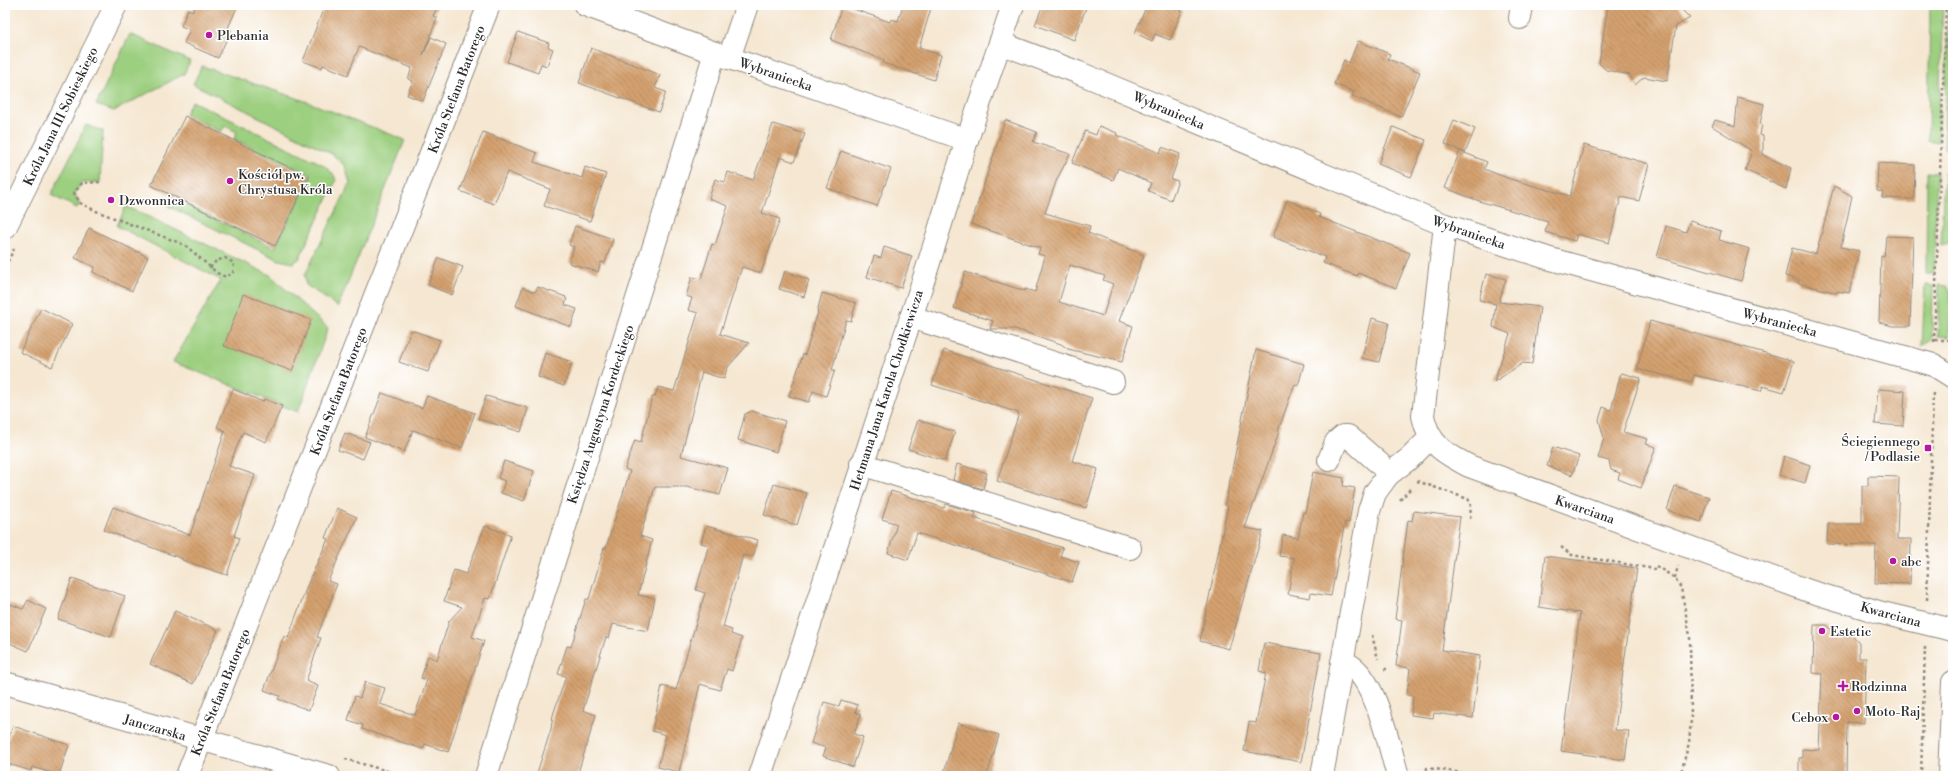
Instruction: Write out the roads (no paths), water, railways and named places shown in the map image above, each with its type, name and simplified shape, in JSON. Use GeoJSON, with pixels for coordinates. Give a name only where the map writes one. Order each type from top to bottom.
{"type":"FeatureCollection","features":[{"type":"Feature","properties":{"kind":"street","name":"Króla Jana III Sobieskiego"},"geometry":{"type":"LineString","coordinates":[[5,228],[116,5]]}},
{"type":"Feature","properties":{"kind":"street","name":"Króla Stefana Batorego"},"geometry":{"type":"LineString","coordinates":[[187,776],[489,5]]}},
{"type":"Feature","properties":{"kind":"street","name":"Księdza Augustyna Kordeckiego"},"geometry":{"type":"LineString","coordinates":[[486,776],[722,55],[747,5]]}},
{"type":"Feature","properties":{"kind":"street","name":"Hetmana Jana Karola Chodkiewicza"},"geometry":{"type":"LineString","coordinates":[[760,776],[911,317],[967,140],[1013,5]]}},
{"type":"Feature","properties":{"kind":"street","name":"Wybraniecka"},"geometry":{"type":"LineString","coordinates":[[596,7],[722,55],[967,140]]}},
{"type":"Feature","properties":{"kind":"street","name":"Wybraniecka"},"geometry":{"type":"LineString","coordinates":[[1000,43],[1077,72],[1445,225],[1547,258],[1934,365],[1943,380]]}},
{"type":"Feature","properties":{"kind":"street","name":"Kwarciana"},"geometry":{"type":"LineString","coordinates":[[1445,225],[1423,416],[1430,438],[1437,447],[1450,457],[1468,466],[1809,591],[1882,613],[1953,630]]}},
{"type":"Feature","properties":{"kind":"street"},"geometry":{"type":"LineString","coordinates":[[911,317],[1113,382]]}},
{"type":"Feature","properties":{"kind":"street"},"geometry":{"type":"LineString","coordinates":[[1329,460],[1336,442],[1343,436],[1348,436],[1380,464],[1388,475]]}},
{"type":"Feature","properties":{"kind":"street"},"geometry":{"type":"LineString","coordinates":[[1322,776],[1369,511],[1375,493],[1388,475],[1410,458],[1430,438]]}},
{"type":"Feature","properties":{"kind":"street"},"geometry":{"type":"LineString","coordinates":[[862,464],[1130,548]]}},
{"type":"Feature","properties":{"kind":"street"},"geometry":{"type":"LineString","coordinates":[[1342,662],[1355,668],[1372,691],[1398,776]]}},
{"type":"Feature","properties":{"kind":"street"},"geometry":{"type":"LineString","coordinates":[[1949,776],[1953,682]]}},
{"type":"Feature","properties":{"kind":"street","name":"Janczarska"},"geometry":{"type":"LineString","coordinates":[[5,683],[329,776]]}},
{"type":"Feature","properties":{"kind":"place","name":"Plebania"},"geometry":{"type":"Point","coordinates":[209,35]}},
{"type":"Feature","properties":{"kind":"place","name":"Kościół pw. Chrystusa Króla"},"geometry":{"type":"Point","coordinates":[230,181]}},
{"type":"Feature","properties":{"kind":"place","name":"Dzwonnica"},"geometry":{"type":"Point","coordinates":[111,200]}},
{"type":"Feature","properties":{"kind":"place","name":"Ściegiennego / Podlasie"},"geometry":{"type":"Point","coordinates":[1928,448]}},
{"type":"Feature","properties":{"kind":"place","name":"abc"},"geometry":{"type":"Point","coordinates":[1893,561]}},
{"type":"Feature","properties":{"kind":"place","name":"Estetic"},"geometry":{"type":"Point","coordinates":[1822,631]}},
{"type":"Feature","properties":{"kind":"place","name":"Rodzinna"},"geometry":{"type":"Point","coordinates":[1843,686]}},
{"type":"Feature","properties":{"kind":"place","name":"Moto-Raj"},"geometry":{"type":"Point","coordinates":[1857,711]}},
{"type":"Feature","properties":{"kind":"place","name":"Cebox"},"geometry":{"type":"Point","coordinates":[1836,717]}}]}
